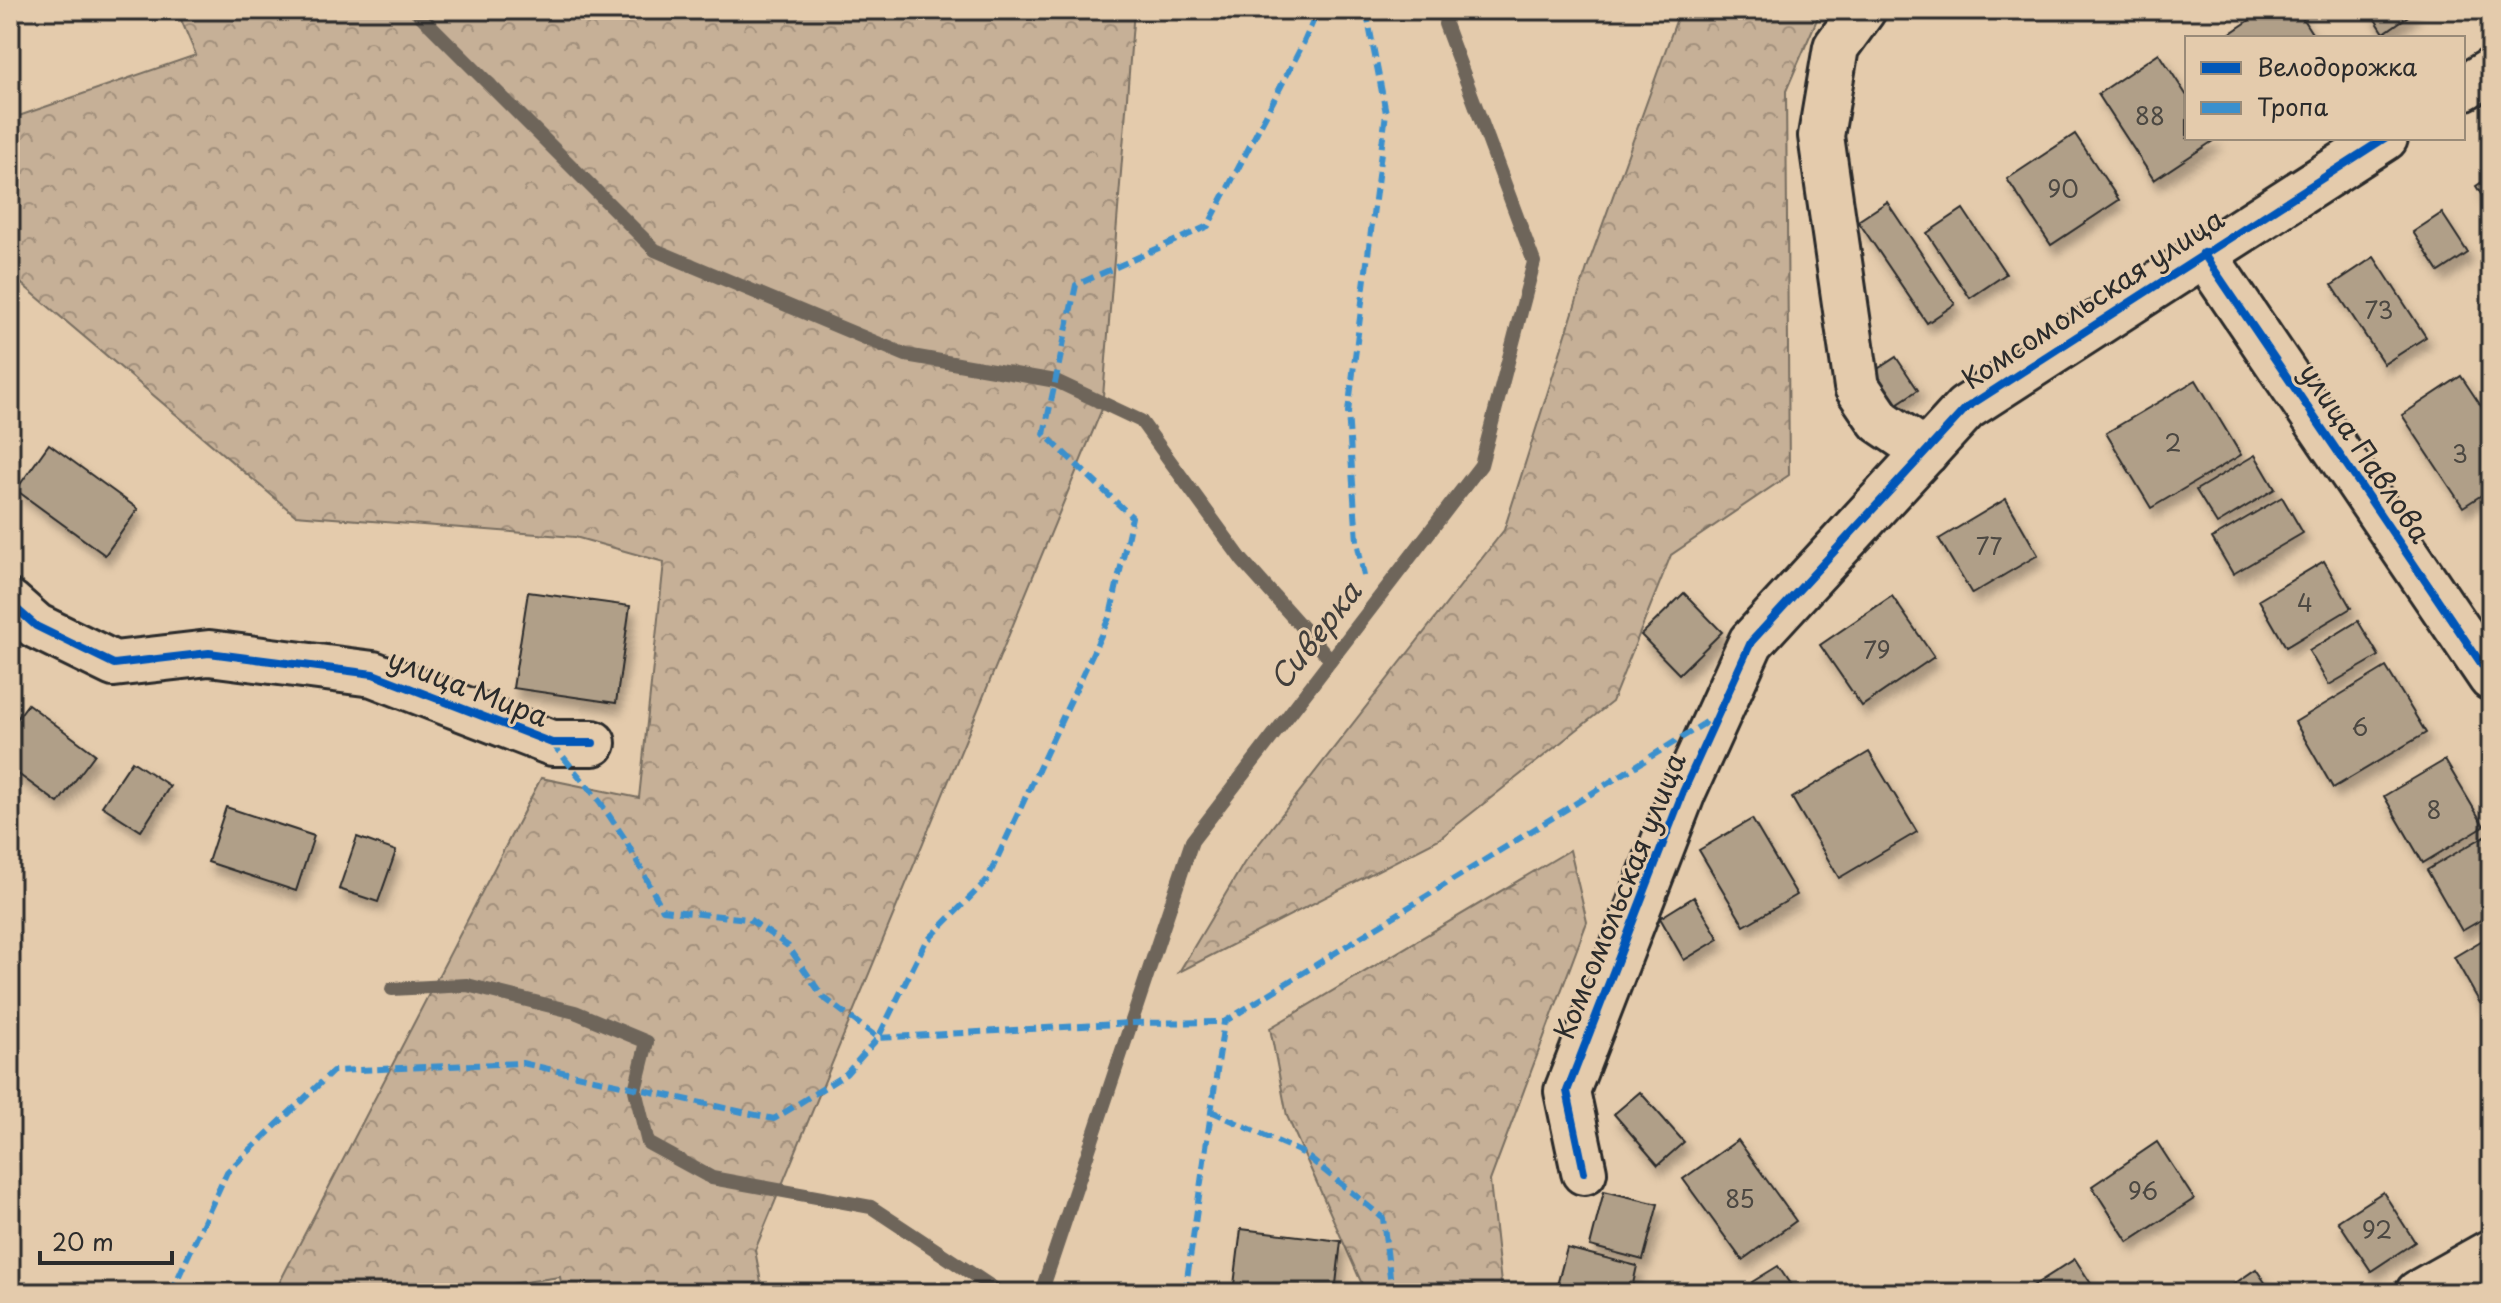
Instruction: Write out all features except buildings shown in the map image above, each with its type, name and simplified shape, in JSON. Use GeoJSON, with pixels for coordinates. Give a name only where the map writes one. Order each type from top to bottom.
{"type":"FeatureCollection","features":[{"type":"Feature","properties":{"kind":"street"},"geometry":{"type":"LineString","coordinates":[[1863,10],[1836,47],[1821,136],[1857,387],[1880,421],[1926,452]]}},
{"type":"Feature","properties":{"kind":"street"},"geometry":{"type":"LineString","coordinates":[[2465,87],[2491,71]]}},
{"type":"Feature","properties":{"kind":"street","name":"Комсомольская улица"},"geometry":{"type":"LineString","coordinates":[[1584,1172],[1567,1091],[1683,792],[1751,642],[1966,408],[2382,140]]}},
{"type":"Feature","properties":{"kind":"street","name":"улица Павлова"},"geometry":{"type":"LineString","coordinates":[[2203,253],[2491,678]]}},
{"type":"Feature","properties":{"kind":"street","name":"улица Мира"},"geometry":{"type":"LineString","coordinates":[[10,603],[36,626],[114,664],[209,653],[373,674],[552,743],[593,743]]}},
{"type":"Feature","properties":{"kind":"street"},"geometry":{"type":"LineString","coordinates":[[2418,1293],[2491,1252]]}},
{"type":"Feature","properties":{"kind":"green space"},"geometry":{"type":"Polygon","coordinates":[[[177,10],[1134,10],[1102,409],[755,1250],[763,1293],[563,1293],[560,1277],[448,1293],[274,1293],[541,778],[639,798],[664,562],[575,537],[295,515],[10,274],[10,119],[196,55],[177,10]]]}},
{"type":"Feature","properties":{"kind":"green space"},"geometry":{"type":"Polygon","coordinates":[[[1680,10],[1821,10],[1786,91],[1789,475],[1671,555],[1612,702],[1439,839],[1179,972],[1244,863],[1504,530],[1587,268],[1680,10]]]}},
{"type":"Feature","properties":{"kind":"green space"},"geometry":{"type":"Polygon","coordinates":[[[1570,850],[1587,922],[1490,1181],[1502,1293],[1366,1293],[1287,1116],[1270,1028],[1570,850]]]}},
{"type":"Feature","properties":{"kind":"waterway"},"geometry":{"type":"LineString","coordinates":[[415,10],[655,250],[906,355],[1056,381],[1141,421],[1242,560],[1331,660]]}},
{"type":"Feature","properties":{"kind":"waterway","name":"Сиверка"},"geometry":{"type":"LineString","coordinates":[[1041,1293],[1192,841],[1481,465],[1534,262],[1445,24],[1448,10]]}},
{"type":"Feature","properties":{"kind":"waterway"},"geometry":{"type":"LineString","coordinates":[[392,989],[467,985],[575,1012],[647,1042],[635,1090],[648,1143],[712,1178],[871,1207],[1001,1293]]}},
{"type":"Feature","properties":{"kind":"marked path"},"geometry":{"type":"LineString","coordinates":[[171,1293],[227,1172],[333,1071],[522,1063],[774,1119],[846,1074],[878,1038],[925,943],[987,880],[1110,616],[1132,517],[1044,434],[1076,285],[1208,226],[1318,10]]}},
{"type":"Feature","properties":{"kind":"marked path"},"geometry":{"type":"LineString","coordinates":[[1364,576],[1357,541],[1348,412],[1386,113],[1366,10]]}},
{"type":"Feature","properties":{"kind":"marked path"},"geometry":{"type":"LineString","coordinates":[[552,743],[600,802],[625,839],[663,910],[749,919],[788,946],[823,997],[878,1038],[1132,1023],[1224,1022],[1713,718]]}},
{"type":"Feature","properties":{"kind":"marked path"},"geometry":{"type":"LineString","coordinates":[[1185,1293],[1224,1022]]}},
{"type":"Feature","properties":{"kind":"marked path"},"geometry":{"type":"LineString","coordinates":[[1211,1111],[1303,1153],[1383,1218],[1392,1293]]}},
{"type":"Feature","properties":{"kind":"cycle path"},"geometry":{"type":"LineString","coordinates":[[1584,1172],[1567,1091],[1683,792],[1751,642],[1966,408],[2382,140]]}},
{"type":"Feature","properties":{"kind":"cycle path"},"geometry":{"type":"LineString","coordinates":[[2203,253],[2491,678]]}},
{"type":"Feature","properties":{"kind":"cycle path"},"geometry":{"type":"LineString","coordinates":[[10,603],[36,626],[114,664],[209,653],[373,674],[552,743],[593,743]]}}]}
